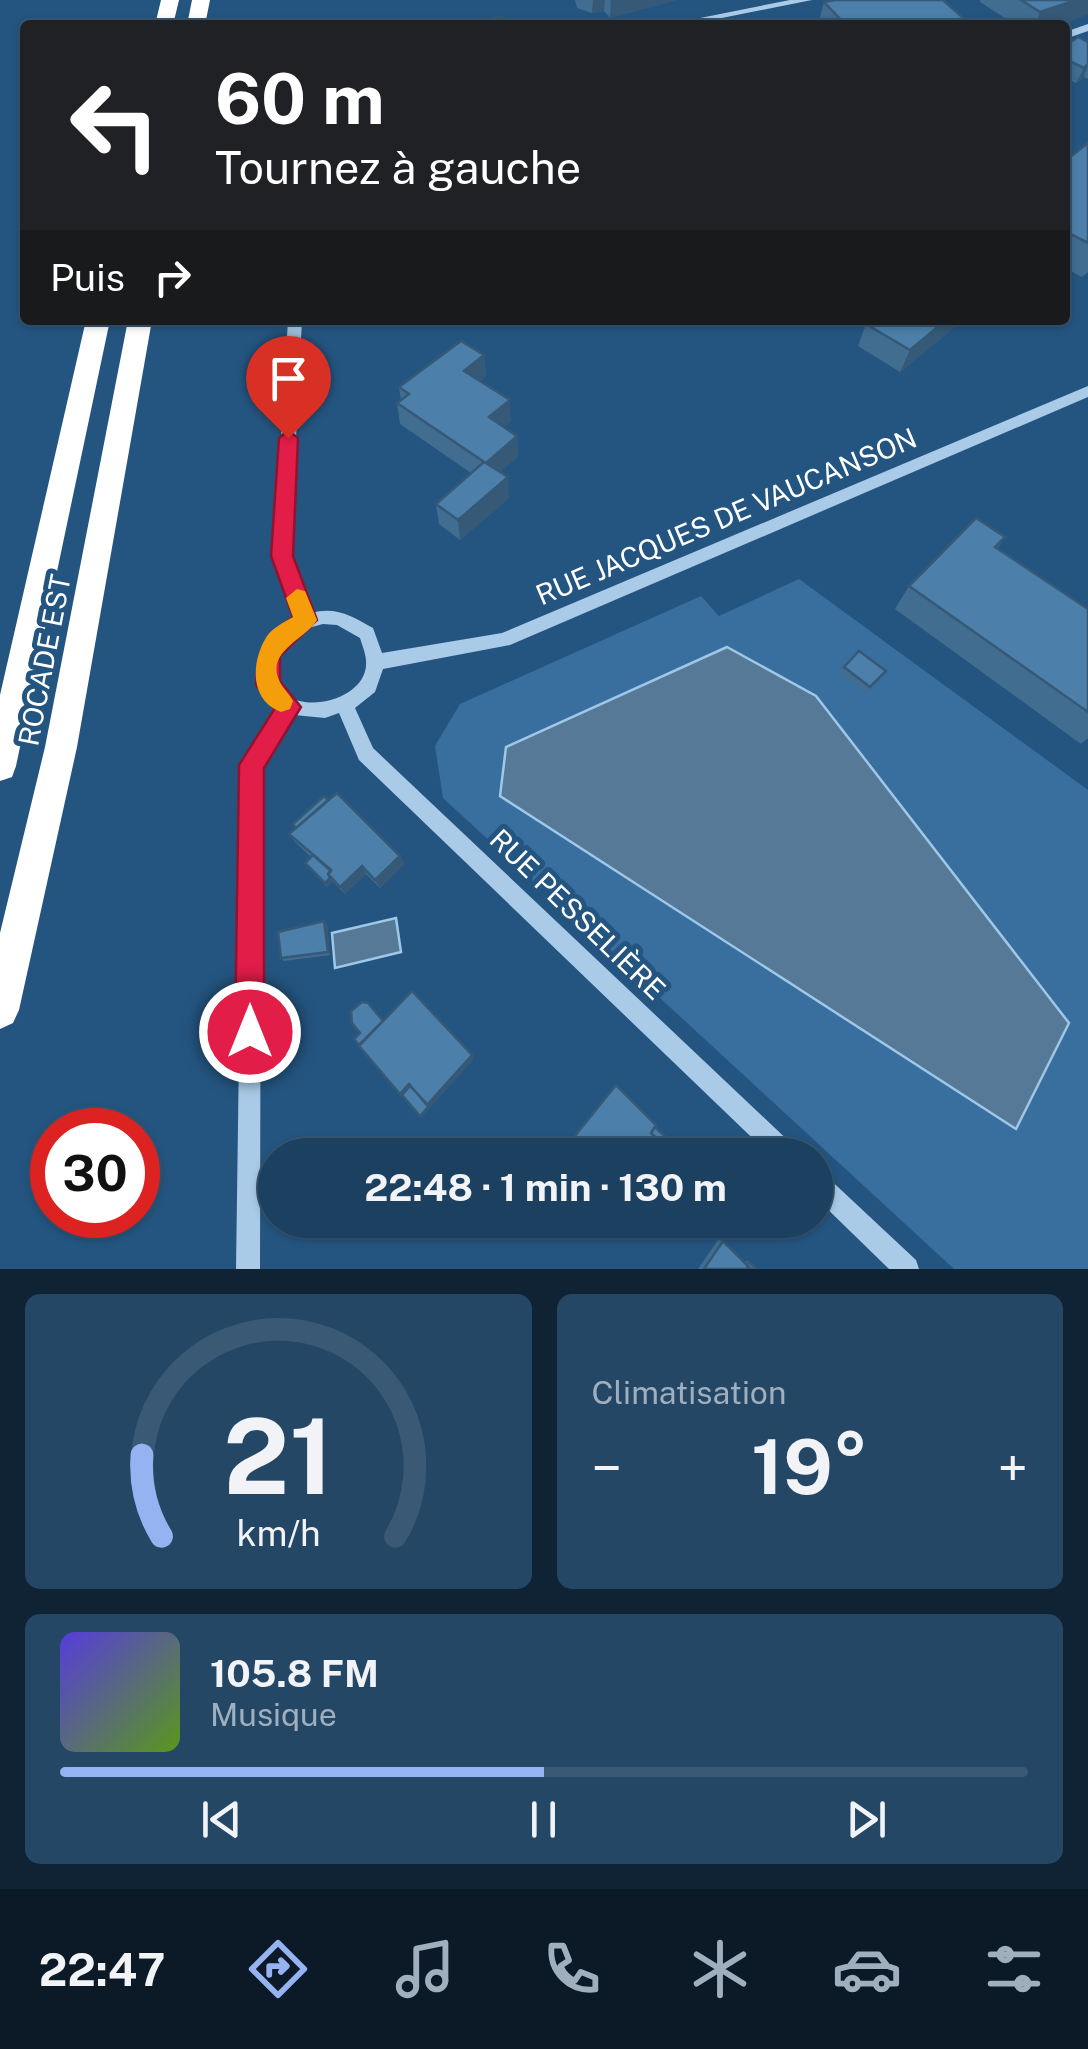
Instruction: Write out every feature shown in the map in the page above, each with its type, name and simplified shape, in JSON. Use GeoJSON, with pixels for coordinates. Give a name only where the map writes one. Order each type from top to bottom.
{"type":"FeatureCollection","features":[{"type":"Feature","properties":{"kind":"highway","name":"ROCADE EST"},"geometry":{"type":"LineString","coordinates":[[0,766],[97,325]]}},
{"type":"Feature","properties":{"kind":"highway","name":"ROCADE EST"},"geometry":{"type":"LineString","coordinates":[[0,1010],[62,747],[139,325]]}},
{"type":"Feature","properties":{"kind":"street"},"geometry":{"type":"LineString","coordinates":[[698,20],[808,0]]}},
{"type":"Feature","properties":{"kind":"street"},"geometry":{"type":"LineString","coordinates":[[295,325],[282,556],[305,620]]}},
{"type":"Feature","properties":{"kind":"street","name":"RUE JACQUES DE VAUCANSON"},"geometry":{"type":"LineString","coordinates":[[376,662],[504,640],[1088,391]]}},
{"type":"Feature","properties":{"kind":"street"},"geometry":{"type":"LineString","coordinates":[[322,617],[355,623],[367,633],[376,662],[367,686],[345,705],[306,712],[289,707],[268,685],[266,669],[277,640],[305,620],[322,617]]}},
{"type":"Feature","properties":{"kind":"street","name":"RUE PESSELIÈRE"},"geometry":{"type":"LineString","coordinates":[[345,705],[366,754],[770,1138]]}},
{"type":"Feature","properties":{"kind":"street"},"geometry":{"type":"LineString","coordinates":[[248,1269],[252,765],[289,707]]}},
{"type":"Feature","properties":{"kind":"street"},"geometry":{"type":"LineString","coordinates":[[833,1198],[907,1269]]}},
{"type":"Feature","properties":{"kind":"shaded area"},"geometry":{"type":"Polygon","coordinates":[[[799,579],[1088,790],[1088,1269],[954,1269],[833,1157],[833,1138],[812,1138],[443,798],[435,746],[460,704],[701,596],[719,616],[799,579]]]}},
{"type":"Feature","properties":{"kind":"shaded area"},"geometry":{"type":"Polygon","coordinates":[[[727,647],[816,696],[1069,1023],[1016,1129],[500,796],[506,747],[727,647]]]}},
{"type":"Feature","properties":{"kind":"shaded area"},"geometry":{"type":"Polygon","coordinates":[[[396,918],[401,952],[335,968],[332,933],[396,918]]]}},
{"type":"Feature","properties":{"kind":"building"},"geometry":{"type":"Polygon","coordinates":[[[943,0],[966,20],[841,20],[824,2],[943,0]]]}},
{"type":"Feature","properties":{"kind":"building"},"geometry":{"type":"Polygon","coordinates":[[[1021,0],[1076,0],[1040,12],[1021,0]]]}},
{"type":"Feature","properties":{"kind":"building"},"geometry":{"type":"Polygon","coordinates":[[[1078,37],[1088,42],[1088,64],[1084,68],[1070,61],[1070,43],[1078,37]]]}},
{"type":"Feature","properties":{"kind":"building"},"geometry":{"type":"Polygon","coordinates":[[[1088,143],[1088,243],[1070,234],[1070,157],[1088,143]]]}},
{"type":"Feature","properties":{"kind":"building"},"geometry":{"type":"Polygon","coordinates":[[[868,325],[940,325],[910,350],[868,325]]]}},
{"type":"Feature","properties":{"kind":"building"},"geometry":{"type":"Polygon","coordinates":[[[461,341],[484,355],[464,371],[510,400],[489,417],[517,436],[486,463],[508,477],[458,520],[436,504],[484,462],[397,403],[409,394],[399,387],[461,341]]]}},
{"type":"Feature","properties":{"kind":"building"},"geometry":{"type":"Polygon","coordinates":[[[976,518],[1005,537],[995,547],[1088,609],[1088,712],[909,586],[976,518]]]}},
{"type":"Feature","properties":{"kind":"building"},"geometry":{"type":"Polygon","coordinates":[[[859,651],[886,671],[870,687],[844,667],[859,651]]]}},
{"type":"Feature","properties":{"kind":"building"},"geometry":{"type":"Polygon","coordinates":[[[337,793],[400,856],[375,880],[362,866],[340,887],[328,874],[331,870],[289,834],[337,793]]]}},
{"type":"Feature","properties":{"kind":"building"},"geometry":{"type":"Polygon","coordinates":[[[324,796],[328,800],[296,828],[293,824],[324,796]]]}},
{"type":"Feature","properties":{"kind":"building"},"geometry":{"type":"Polygon","coordinates":[[[313,855],[331,871],[325,883],[305,863],[313,855]]]}},
{"type":"Feature","properties":{"kind":"building"},"geometry":{"type":"Polygon","coordinates":[[[324,921],[328,952],[281,958],[278,932],[324,921]]]}},
{"type":"Feature","properties":{"kind":"building"},"geometry":{"type":"Polygon","coordinates":[[[412,991],[472,1055],[427,1105],[409,1084],[400,1094],[359,1046],[412,991]]]}},
{"type":"Feature","properties":{"kind":"building"},"geometry":{"type":"Polygon","coordinates":[[[362,1002],[368,1003],[383,1021],[359,1045],[354,1039],[360,1033],[352,1023],[351,1011],[362,1002]]]}},
{"type":"Feature","properties":{"kind":"building"},"geometry":{"type":"Polygon","coordinates":[[[616,1085],[656,1125],[651,1133],[656,1138],[574,1137],[616,1085]]]}},
{"type":"Feature","properties":{"kind":"building"},"geometry":{"type":"Polygon","coordinates":[[[410,1086],[429,1106],[420,1116],[402,1095],[410,1086]]]}},
{"type":"Feature","properties":{"kind":"building"},"geometry":{"type":"Polygon","coordinates":[[[655,1127],[667,1138],[656,1138],[651,1133],[655,1127]]]}},
{"type":"Feature","properties":{"kind":"building"},"geometry":{"type":"Polygon","coordinates":[[[723,1241],[750,1268],[749,1269],[704,1269],[723,1241]]]}},
{"type":"Feature","properties":{"kind":"slow traffic"},"geometry":{"type":"LineString","coordinates":[[281,701],[268,685],[266,669],[277,640],[305,620],[297,598]]}},
{"type":"Feature","properties":{"kind":"route"},"geometry":{"type":"LineString","coordinates":[[250,1032],[252,765],[289,707],[268,685],[269,654],[277,640],[305,620],[282,556],[288,438]]}}]}
